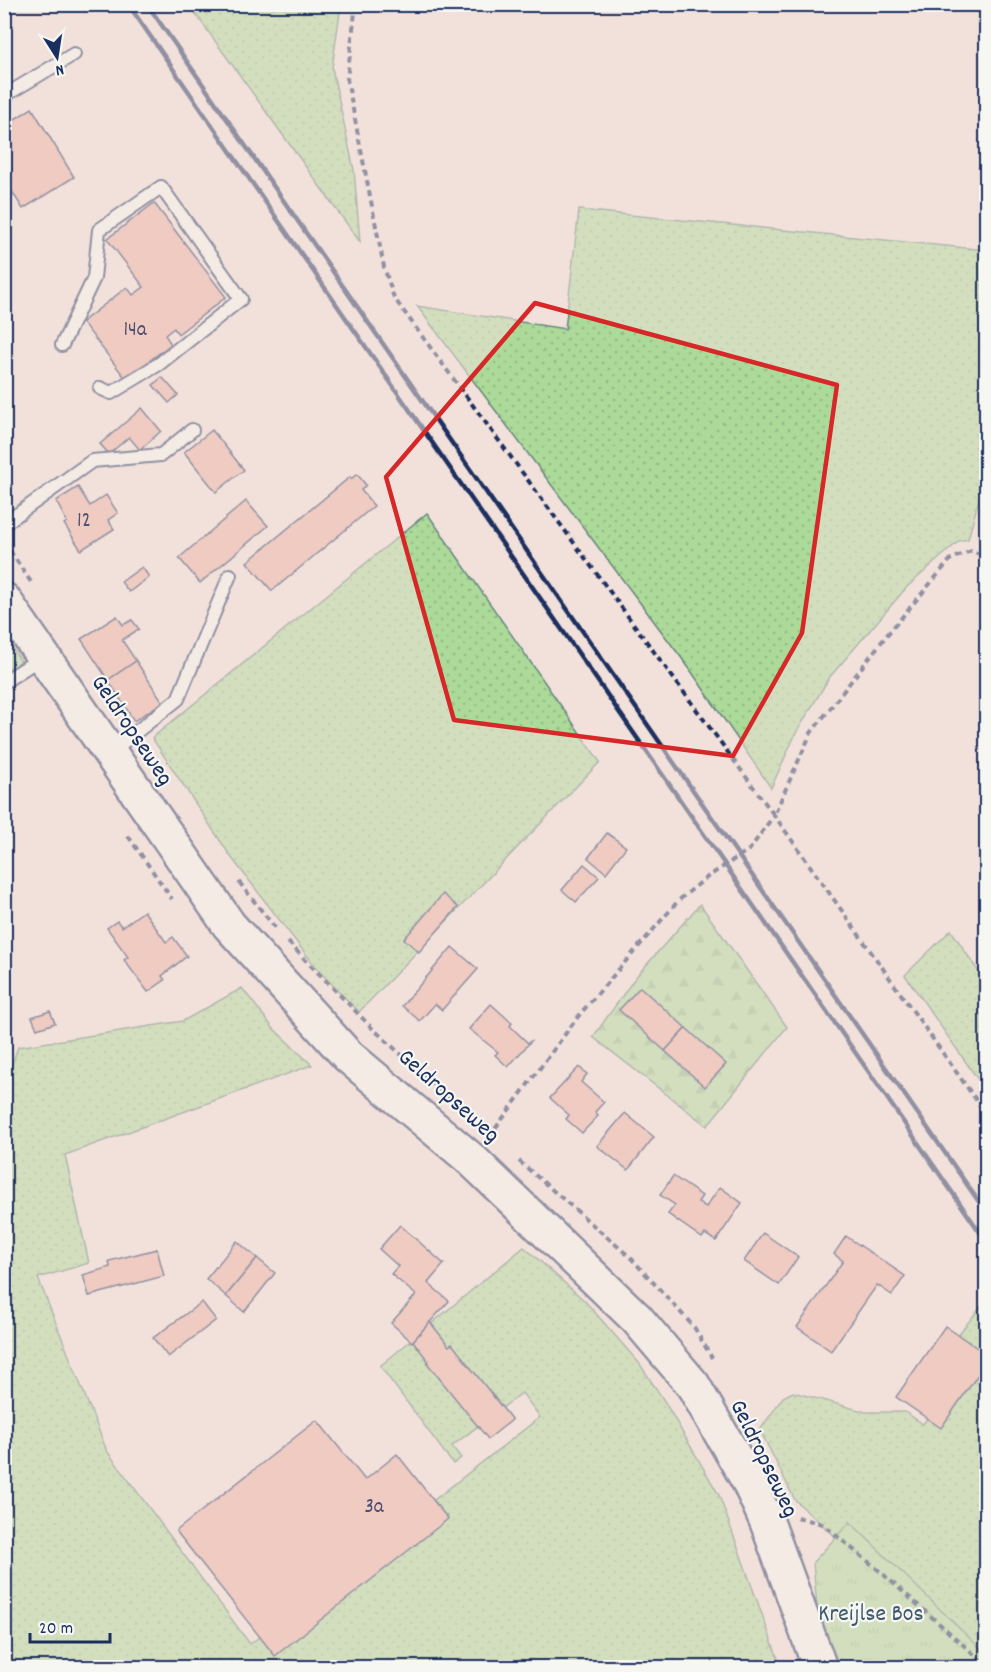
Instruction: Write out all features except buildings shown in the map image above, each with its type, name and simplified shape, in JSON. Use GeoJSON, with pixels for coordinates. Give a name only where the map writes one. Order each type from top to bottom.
{"type":"FeatureCollection","features":[{"type":"Feature","properties":{"kind":"main road","name":"Geldropseweg"},"geometry":{"type":"LineString","coordinates":[[4,600],[229,925],[348,1056],[488,1144],[693,1385],[754,1492],[820,1668]]}},
{"type":"Feature","properties":{"kind":"lane"},"geometry":{"type":"LineString","coordinates":[[4,96],[74,54]]}},
{"type":"Feature","properties":{"kind":"lane"},"geometry":{"type":"LineString","coordinates":[[63,345],[94,278],[99,230],[161,187],[240,299],[159,364],[111,393],[100,388]]}},
{"type":"Feature","properties":{"kind":"lane"},"geometry":{"type":"LineString","coordinates":[[4,524],[92,461],[161,455],[192,429]]}},
{"type":"Feature","properties":{"kind":"lane"},"geometry":{"type":"LineString","coordinates":[[110,752],[178,699],[230,575]]}},
{"type":"Feature","properties":{"kind":"lane"},"geometry":{"type":"LineString","coordinates":[[4,682],[43,656]]}},
{"type":"Feature","properties":{"kind":"path"},"geometry":{"type":"LineString","coordinates":[[356,4],[347,79],[384,267],[394,298],[774,815],[987,1114]]}},
{"type":"Feature","properties":{"kind":"path"},"geometry":{"type":"LineString","coordinates":[[4,542],[36,590]]}},
{"type":"Feature","properties":{"kind":"path"},"geometry":{"type":"LineString","coordinates":[[488,1144],[580,1014],[671,909],[706,878],[750,849],[774,815],[811,733],[886,636],[951,559],[971,551],[987,556]]}},
{"type":"Feature","properties":{"kind":"path","name":"Geldropseweg"},"geometry":{"type":"LineString","coordinates":[[232,874],[281,935],[371,1027],[464,1112]]}},
{"type":"Feature","properties":{"kind":"path","name":"Geldropseweg"},"geometry":{"type":"LineString","coordinates":[[516,1158],[630,1257],[694,1327],[716,1367]]}},
{"type":"Feature","properties":{"kind":"path","name":"Geldropseweg"},"geometry":{"type":"LineString","coordinates":[[795,1526],[791,1515],[822,1524],[987,1665]]}},
{"type":"Feature","properties":{"kind":"highlighted area"},"geometry":{"type":"Polygon","coordinates":[[[535,303],[837,385],[802,633],[733,756],[454,720],[386,477],[535,303]]]}},
{"type":"Feature","properties":{"kind":"green space"},"geometry":{"type":"Polygon","coordinates":[[[189,5],[341,5],[332,68],[354,170],[360,242],[189,5]]]}},
{"type":"Feature","properties":{"kind":"green space"},"geometry":{"type":"Polygon","coordinates":[[[579,210],[986,250],[986,473],[968,539],[959,541],[907,587],[829,678],[796,733],[771,788],[689,668],[417,306],[565,329],[579,210]]]}},
{"type":"Feature","properties":{"kind":"green space"},"geometry":{"type":"Polygon","coordinates":[[[427,513],[600,762],[359,1012],[318,970],[231,857],[152,738],[427,513]]]}},
{"type":"Feature","properties":{"kind":"green space"},"geometry":{"type":"Polygon","coordinates":[[[4,636],[21,661],[5,672],[4,672],[4,636]]]}},
{"type":"Feature","properties":{"kind":"green space"},"geometry":{"type":"Polygon","coordinates":[[[700,904],[787,1027],[707,1126],[593,1037],[635,978],[700,904]]]}},
{"type":"Feature","properties":{"kind":"green space"},"geometry":{"type":"Polygon","coordinates":[[[951,930],[986,983],[986,1091],[905,975],[951,930]]]}},
{"type":"Feature","properties":{"kind":"green space"},"geometry":{"type":"Polygon","coordinates":[[[242,988],[274,1029],[312,1065],[65,1155],[89,1263],[38,1278],[107,1451],[250,1644],[540,1417],[522,1393],[452,1446],[461,1458],[453,1464],[380,1366],[524,1247],[585,1301],[639,1363],[663,1399],[719,1495],[781,1667],[5,1668],[4,1087],[18,1047],[183,1021],[242,988]]]}},
{"type":"Feature","properties":{"kind":"green space"},"geometry":{"type":"Polygon","coordinates":[[[984,1303],[986,1307],[986,1662],[851,1551],[795,1500],[760,1430],[783,1397],[793,1392],[866,1412],[905,1412],[923,1424],[972,1357],[953,1341],[984,1303]]]}},
{"type":"Feature","properties":{"kind":"green space","name":"Kreijlse Bos"},"geometry":{"type":"Polygon","coordinates":[[[850,1522],[986,1654],[986,1667],[822,1667],[813,1562],[850,1522]]]}},
{"type":"Feature","properties":{"kind":"railway"},"geometry":{"type":"LineString","coordinates":[[128,4],[986,1241]]}},
{"type":"Feature","properties":{"kind":"railway"},"geometry":{"type":"LineString","coordinates":[[147,4],[986,1212]]}}]}
